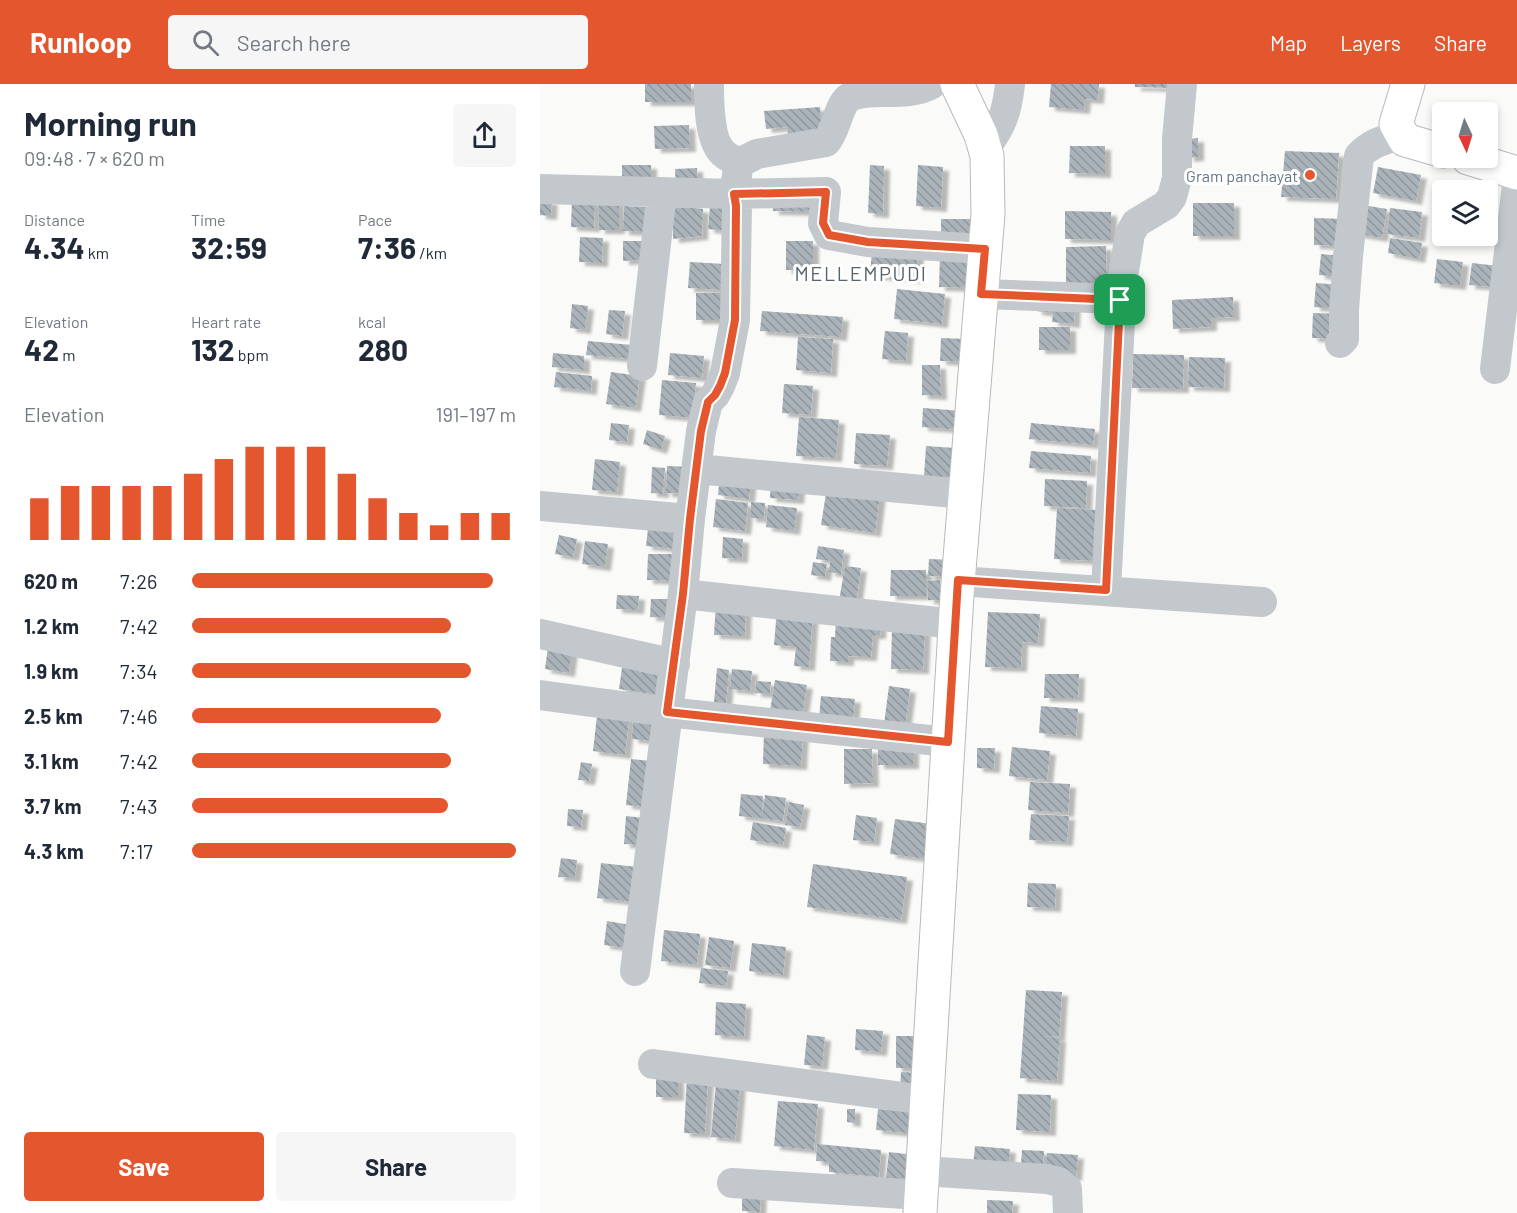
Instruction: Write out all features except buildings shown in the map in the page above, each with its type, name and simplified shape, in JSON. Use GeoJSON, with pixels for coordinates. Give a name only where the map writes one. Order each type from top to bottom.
{"type":"FeatureCollection","features":[{"type":"Feature","properties":{"kind":"main road"},"geometry":{"type":"LineString","coordinates":[[922,1193],[955,624],[988,214],[987,156],[981,135],[957,84]]}},
{"type":"Feature","properties":{"kind":"main road"},"geometry":{"type":"LineString","coordinates":[[1408,84],[1396,124],[1405,140],[1432,147]]}},
{"type":"Feature","properties":{"kind":"main road"},"geometry":{"type":"LineString","coordinates":[[1498,167],[1517,173]]}},
{"type":"Feature","properties":{"kind":"street"},"geometry":{"type":"LineString","coordinates":[[709,84],[709,108],[714,134],[722,153],[739,163]]}},
{"type":"Feature","properties":{"kind":"street"},"geometry":{"type":"LineString","coordinates":[[739,163],[757,154],[826,142],[833,135],[843,105],[849,98],[860,94],[912,92],[932,84]]}},
{"type":"Feature","properties":{"kind":"street"},"geometry":{"type":"LineString","coordinates":[[985,148],[997,133],[1004,118],[1010,84]]}},
{"type":"Feature","properties":{"kind":"street"},"geometry":{"type":"LineString","coordinates":[[1106,590],[1120,300],[1130,234],[1136,223],[1166,205],[1172,198],[1177,178],[1182,84]]}},
{"type":"Feature","properties":{"kind":"street"},"geometry":{"type":"LineString","coordinates":[[1340,343],[1344,339],[1347,267],[1359,156],[1365,149],[1402,134]]}},
{"type":"Feature","properties":{"kind":"street"},"geometry":{"type":"LineString","coordinates":[[635,971],[675,664],[701,431],[708,402],[720,386],[729,358],[735,320],[736,206],[734,194],[739,163]]}},
{"type":"Feature","properties":{"kind":"street"},"geometry":{"type":"LineString","coordinates":[[1495,369],[1517,185]]}},
{"type":"Feature","properties":{"kind":"street"},"geometry":{"type":"LineString","coordinates":[[540,189],[689,194],[826,192],[823,223],[829,235],[868,242],[985,249]]}},
{"type":"Feature","properties":{"kind":"street"},"geometry":{"type":"LineString","coordinates":[[642,366],[662,192]]}},
{"type":"Feature","properties":{"kind":"street"},"geometry":{"type":"LineString","coordinates":[[981,294],[1120,300]]}},
{"type":"Feature","properties":{"kind":"street"},"geometry":{"type":"LineString","coordinates":[[698,469],[965,494]]}},
{"type":"Feature","properties":{"kind":"street"},"geometry":{"type":"LineString","coordinates":[[540,506],[690,519]]}},
{"type":"Feature","properties":{"kind":"street"},"geometry":{"type":"LineString","coordinates":[[958,580],[1262,602]]}},
{"type":"Feature","properties":{"kind":"street"},"geometry":{"type":"LineString","coordinates":[[683,594],[955,624]]}},
{"type":"Feature","properties":{"kind":"street"},"geometry":{"type":"LineString","coordinates":[[540,634],[675,664]]}},
{"type":"Feature","properties":{"kind":"street"},"geometry":{"type":"LineString","coordinates":[[540,695],[667,712],[948,742]]}},
{"type":"Feature","properties":{"kind":"street"},"geometry":{"type":"LineString","coordinates":[[653,1064],[926,1100]]}},
{"type":"Feature","properties":{"kind":"street"},"geometry":{"type":"LineString","coordinates":[[732,1183],[922,1193],[1047,1179],[1059,1182],[1067,1189],[1068,1213]]}},
{"type":"Feature","properties":{"kind":"place","name":"Gram panchayat"},"geometry":{"type":"Point","coordinates":[1310,175]}},
{"type":"Feature","properties":{"kind":"district","name":"MELLEMPUDI"},"geometry":{"type":"Point","coordinates":[861,273]}},
{"type":"Feature","properties":{"kind":"route"},"geometry":{"type":"LineString","coordinates":[[826,192],[823,223],[829,235],[868,242],[985,249],[981,294],[1120,300],[1106,590],[958,580],[948,742],[667,712],[675,664],[701,431],[708,402],[715,395],[725,373],[735,320],[736,206],[734,194],[826,192]]}}]}
